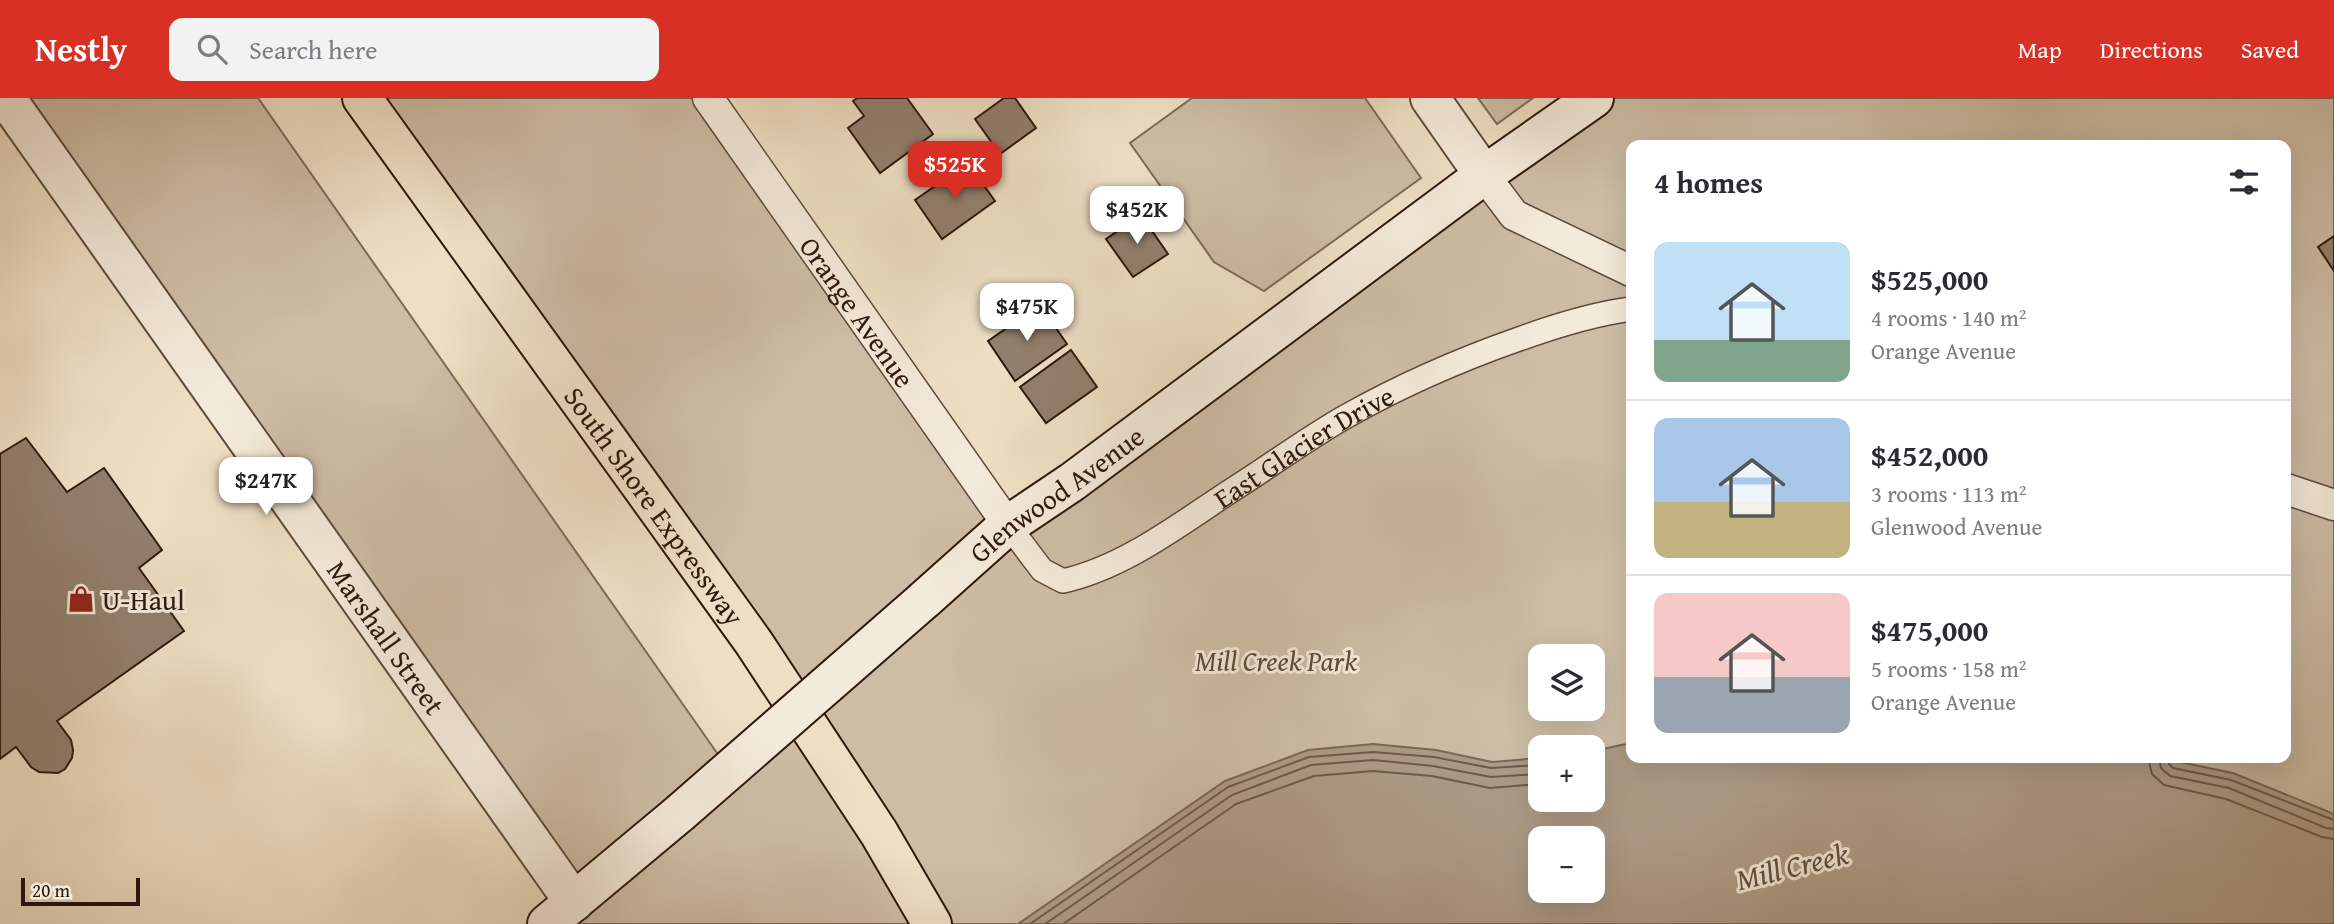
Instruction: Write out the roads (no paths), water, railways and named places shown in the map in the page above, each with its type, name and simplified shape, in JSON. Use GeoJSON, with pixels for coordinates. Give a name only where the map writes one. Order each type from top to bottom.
{"type":"FeatureCollection","features":[{"type":"Feature","properties":{"kind":"highway","name":"South Shore Expressway"},"geometry":{"type":"LineString","coordinates":[[362,98],[754,643],[880,832],[932,924]]}},
{"type":"Feature","properties":{"kind":"main road","name":"Marshall Street"},"geometry":{"type":"LineString","coordinates":[[6,98],[561,913]]}},
{"type":"Feature","properties":{"kind":"main road"},"geometry":{"type":"LineString","coordinates":[[1430,98],[1484,175]]}},
{"type":"Feature","properties":{"kind":"main road","name":"Glenwood Avenue"},"geometry":{"type":"LineString","coordinates":[[561,913],[680,813],[1008,525],[1072,482],[1484,175],[1594,98]]}},
{"type":"Feature","properties":{"kind":"street","name":"Orange Avenue"},"geometry":{"type":"LineString","coordinates":[[708,98],[1008,525]]}},
{"type":"Feature","properties":{"kind":"street"},"geometry":{"type":"LineString","coordinates":[[1484,175],[1514,215],[1626,269]]}},
{"type":"Feature","properties":{"kind":"street","name":"East Glacier Drive"},"geometry":{"type":"LineString","coordinates":[[1008,525],[1042,570],[1063,581],[1090,575],[1143,547],[1345,417],[1408,385],[1473,355],[1542,331],[1626,310]]}},
{"type":"Feature","properties":{"kind":"street"},"geometry":{"type":"LineString","coordinates":[[2291,491],[2334,505]]}},
{"type":"Feature","properties":{"kind":"water","name":"Mill Creek"},"geometry":{"type":"Polygon","coordinates":[[[1373,744],[1436,750],[1492,762],[1528,759],[1528,812],[1605,812],[1605,748],[1626,744],[1626,763],[2184,763],[2233,773],[2334,814],[2334,924],[1018,924],[1225,781],[1308,750],[1373,744]]]}},
{"type":"Feature","properties":{"kind":"place","name":"U-Haul"},"geometry":{"type":"Point","coordinates":[81,599]}},
{"type":"Feature","properties":{"kind":"park label","name":"Mill Creek Park"},"geometry":{"type":"Point","coordinates":[1276,660]}}]}
